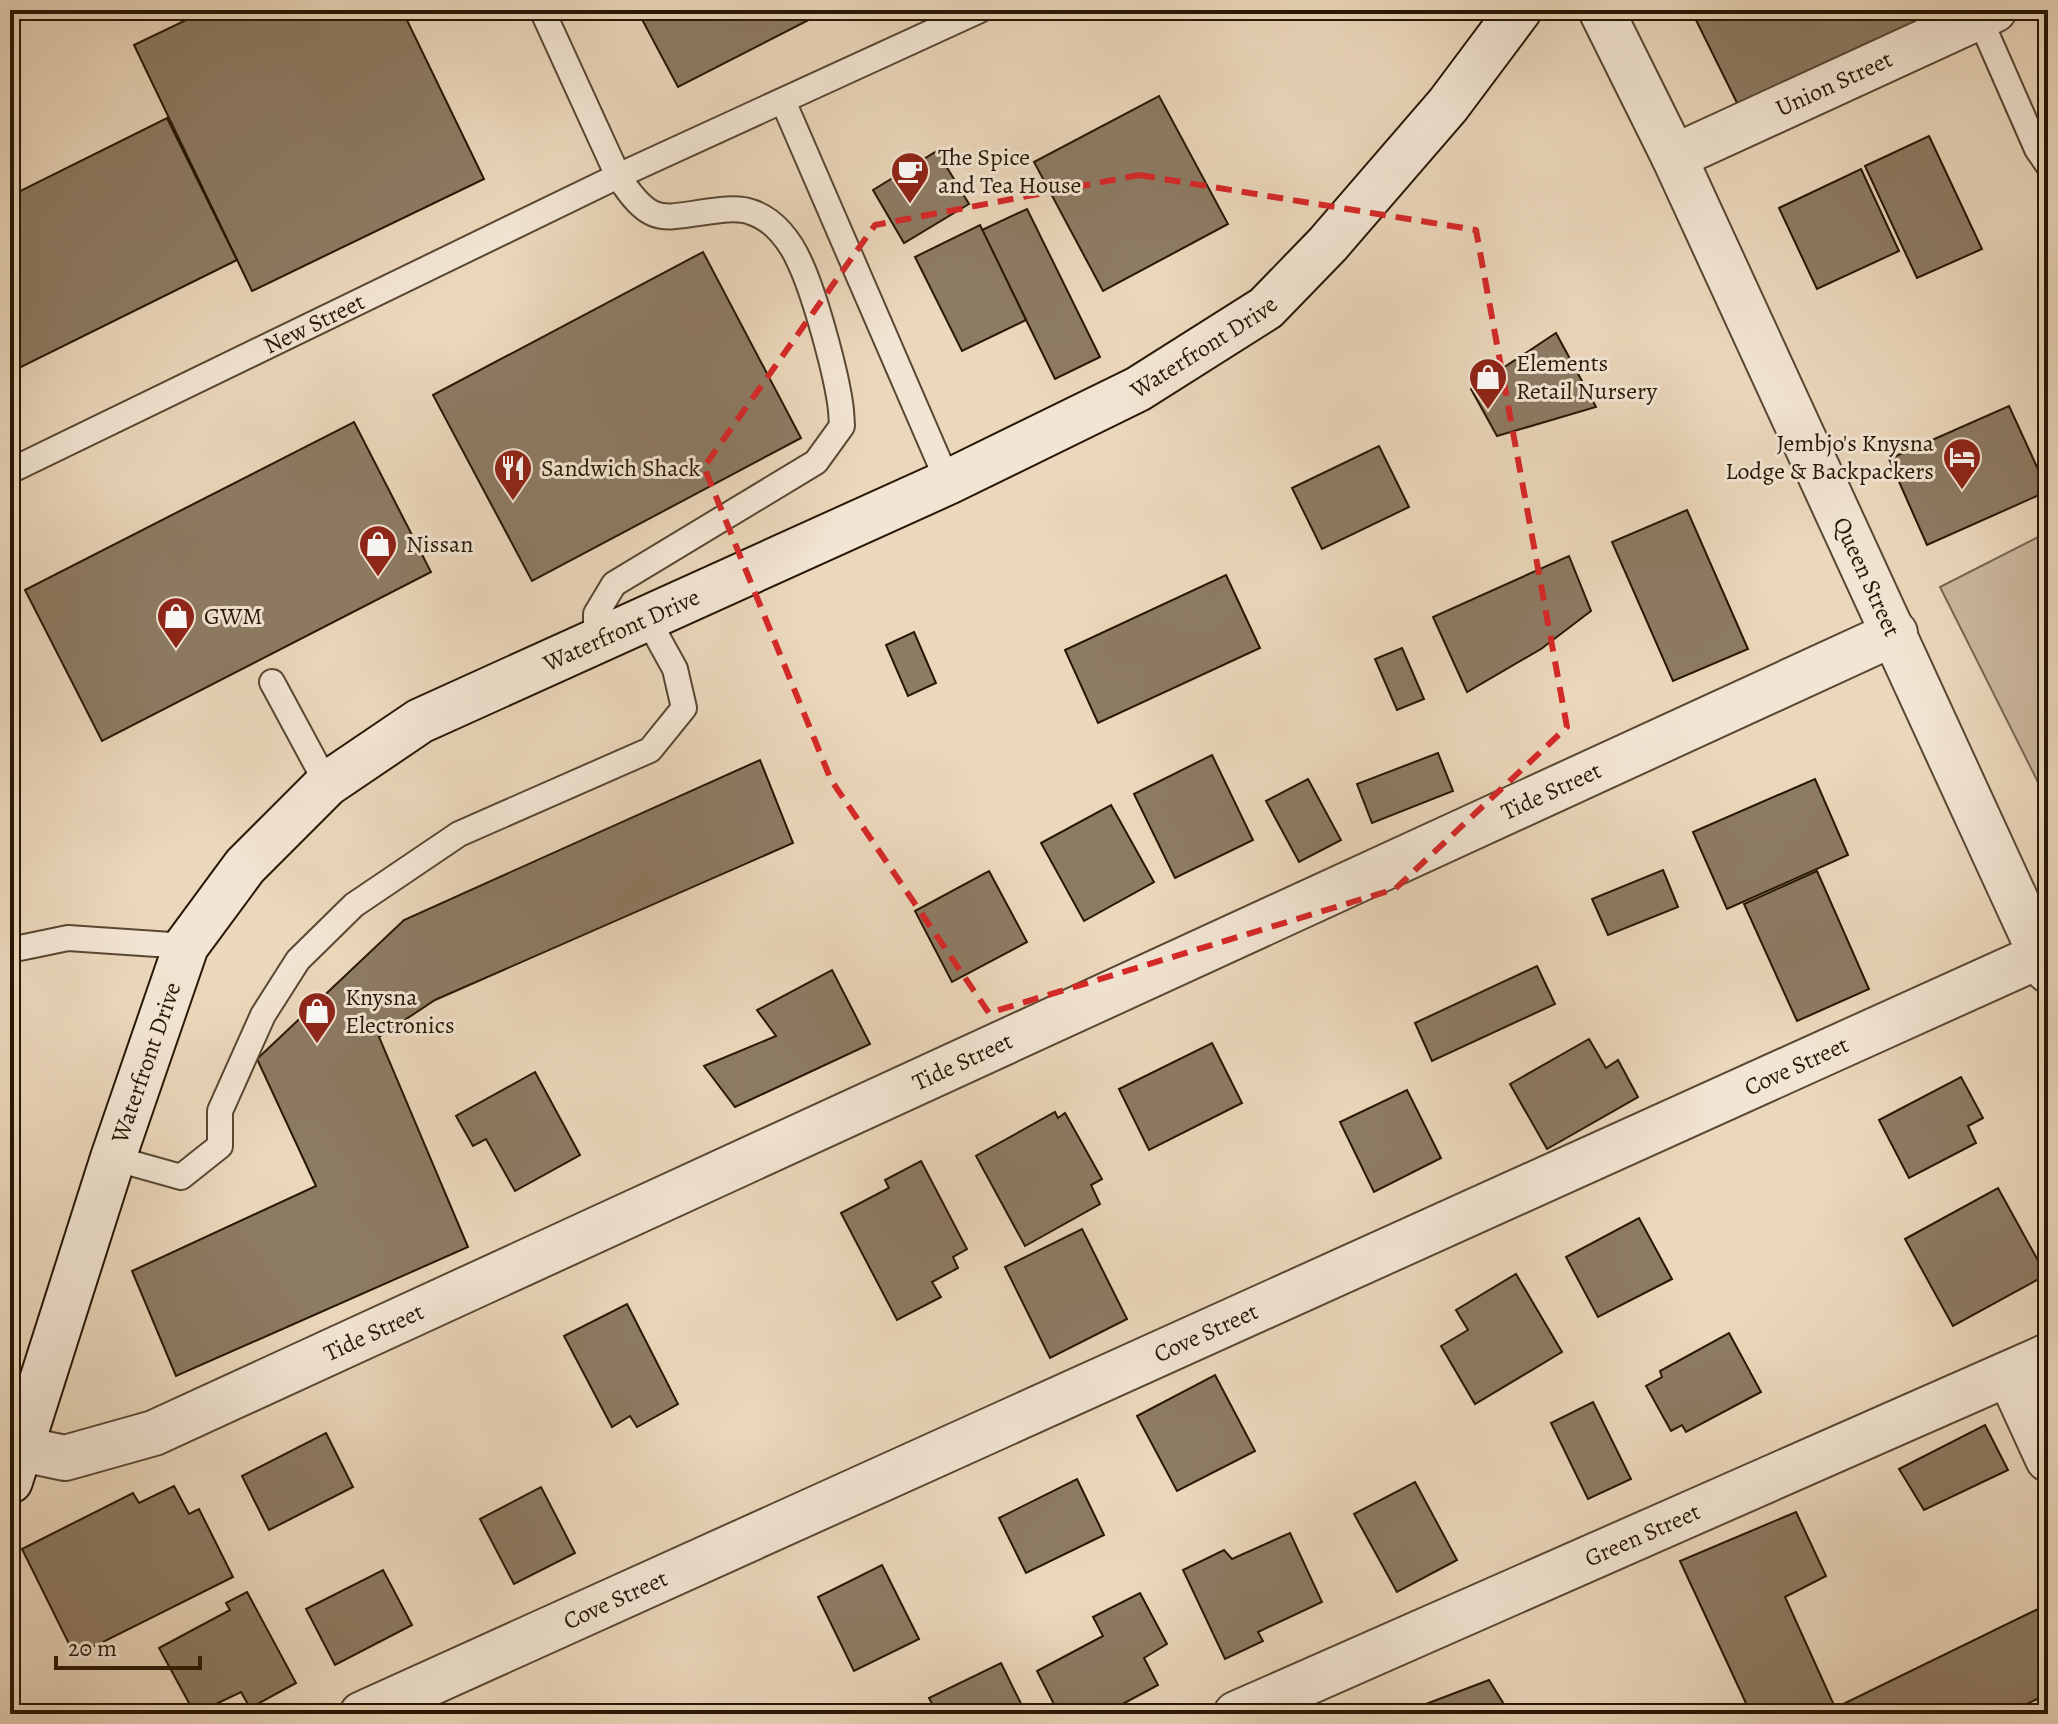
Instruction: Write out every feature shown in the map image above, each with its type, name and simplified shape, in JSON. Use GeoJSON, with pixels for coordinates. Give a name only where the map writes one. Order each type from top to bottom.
{"type":"FeatureCollection","features":[{"type":"Feature","properties":{"kind":"street","name":"Waterfront Drive"},"geometry":{"type":"LineString","coordinates":[[16,1465],[113,1158],[186,946],[245,866],[327,784],[420,721],[948,482],[1138,389],[1266,308],[1328,244],[1448,105],[1519,10]]}},
{"type":"Feature","properties":{"kind":"street","name":"Queen Street"},"geometry":{"type":"LineString","coordinates":[[1601,10],[1674,157],[2046,959]]}},
{"type":"Feature","properties":{"kind":"street","name":"Union Street"},"geometry":{"type":"LineString","coordinates":[[1674,157],[1988,12]]}},
{"type":"Feature","properties":{"kind":"street","name":"Tide Street"},"geometry":{"type":"LineString","coordinates":[[16,1465],[65,1458],[154,1433],[1895,633]]}},
{"type":"Feature","properties":{"kind":"street","name":"Cove Street"},"geometry":{"type":"LineString","coordinates":[[362,1714],[2046,959]]}},
{"type":"Feature","properties":{"kind":"street","name":"Green Street"},"geometry":{"type":"LineString","coordinates":[[1236,1714],[2048,1356]]}},
{"type":"Feature","properties":{"kind":"street"},"geometry":{"type":"LineString","coordinates":[[2009,1374],[2048,1459]]}},
{"type":"Feature","properties":{"kind":"lane"},"geometry":{"type":"LineString","coordinates":[[542,10],[618,176],[635,202],[649,214],[667,218],[726,210],[749,211],[769,221],[783,234],[801,264],[839,393],[842,426],[816,462],[614,584],[596,614],[596,640]]}},
{"type":"Feature","properties":{"kind":"lane","name":"New Street"},"geometry":{"type":"LineString","coordinates":[[10,471],[618,176],[783,101],[931,22],[980,10]]}},
{"type":"Feature","properties":{"kind":"lane"},"geometry":{"type":"LineString","coordinates":[[1988,12],[2048,174]]}},
{"type":"Feature","properties":{"kind":"lane"},"geometry":{"type":"LineString","coordinates":[[783,101],[948,482]]}},
{"type":"Feature","properties":{"kind":"lane"},"geometry":{"type":"LineString","coordinates":[[113,1158],[181,1177],[220,1146],[220,1111],[263,1015],[298,960],[354,905],[459,834],[650,750],[666,734],[684,708],[675,669],[648,620]]}},
{"type":"Feature","properties":{"kind":"lane"},"geometry":{"type":"LineString","coordinates":[[272,682],[327,784]]}},
{"type":"Feature","properties":{"kind":"lane"},"geometry":{"type":"LineString","coordinates":[[10,950],[68,938],[186,946]]}},
{"type":"Feature","properties":{"kind":"highlighted area"},"geometry":{"type":"Polygon","coordinates":[[[1139,175],[1476,230],[1567,727],[1395,889],[989,1013],[831,780],[704,467],[875,225],[1139,175]]]}},
{"type":"Feature","properties":{"kind":"shaded area"},"geometry":{"type":"Polygon","coordinates":[[[2048,532],[2048,802],[1940,587],[2048,532]]]}},
{"type":"Feature","properties":{"kind":"building"},"geometry":{"type":"Polygon","coordinates":[[[207,10],[402,10],[484,179],[252,291],[134,45],[207,10]]]}},
{"type":"Feature","properties":{"kind":"building"},"geometry":{"type":"Polygon","coordinates":[[[637,10],[828,10],[678,87],[637,10]]]}},
{"type":"Feature","properties":{"kind":"building"},"geometry":{"type":"Polygon","coordinates":[[[1691,10],[1947,10],[1741,111],[1691,10]]]}},
{"type":"Feature","properties":{"kind":"building"},"geometry":{"type":"Polygon","coordinates":[[[1159,96],[1228,224],[1103,291],[1034,162],[1159,96]]]}},
{"type":"Feature","properties":{"kind":"building"},"geometry":{"type":"Polygon","coordinates":[[[167,118],[237,260],[13,371],[10,365],[10,196],[167,118]]]}},
{"type":"Feature","properties":{"kind":"building"},"geometry":{"type":"Polygon","coordinates":[[[1929,136],[1982,249],[1917,278],[1865,166],[1929,136]]]}},
{"type":"Feature","properties":{"kind":"building"},"geometry":{"type":"Polygon","coordinates":[[[937,151],[969,204],[904,243],[873,190],[937,151]]]}},
{"type":"Feature","properties":{"kind":"building"},"geometry":{"type":"Polygon","coordinates":[[[1861,169],[1899,251],[1817,289],[1779,208],[1861,169]]]}},
{"type":"Feature","properties":{"kind":"building"},"geometry":{"type":"Polygon","coordinates":[[[1027,209],[1100,357],[1055,379],[982,230],[1027,209]]]}},
{"type":"Feature","properties":{"kind":"building"},"geometry":{"type":"Polygon","coordinates":[[[980,225],[1026,320],[962,351],[915,257],[980,225]]]}},
{"type":"Feature","properties":{"kind":"building"},"geometry":{"type":"Polygon","coordinates":[[[703,252],[801,438],[532,581],[433,395],[703,252]]]}},
{"type":"Feature","properties":{"kind":"building"},"geometry":{"type":"Polygon","coordinates":[[[1556,333],[1596,407],[1497,436],[1471,389],[1556,333]]]}},
{"type":"Feature","properties":{"kind":"building"},"geometry":{"type":"Polygon","coordinates":[[[2009,406],[2048,491],[1927,545],[1889,459],[2009,406]]]}},
{"type":"Feature","properties":{"kind":"building"},"geometry":{"type":"Polygon","coordinates":[[[354,422],[431,572],[102,741],[25,590],[354,422]]]}},
{"type":"Feature","properties":{"kind":"building"},"geometry":{"type":"Polygon","coordinates":[[[1379,446],[1409,507],[1322,549],[1292,488],[1379,446]]]}},
{"type":"Feature","properties":{"kind":"building"},"geometry":{"type":"Polygon","coordinates":[[[1687,510],[1748,649],[1673,681],[1612,542],[1687,510]]]}},
{"type":"Feature","properties":{"kind":"building"},"geometry":{"type":"Polygon","coordinates":[[[1569,556],[1591,611],[1541,649],[1467,692],[1433,617],[1569,556]]]}},
{"type":"Feature","properties":{"kind":"building"},"geometry":{"type":"Polygon","coordinates":[[[1226,575],[1260,648],[1098,723],[1065,650],[1226,575]]]}},
{"type":"Feature","properties":{"kind":"building"},"geometry":{"type":"Polygon","coordinates":[[[914,632],[936,683],[908,696],[886,645],[914,632]]]}},
{"type":"Feature","properties":{"kind":"building"},"geometry":{"type":"Polygon","coordinates":[[[1402,648],[1424,699],[1397,710],[1375,659],[1402,648]]]}},
{"type":"Feature","properties":{"kind":"building"},"geometry":{"type":"Polygon","coordinates":[[[1438,753],[1453,791],[1372,823],[1357,784],[1438,753]]]}},
{"type":"Feature","properties":{"kind":"building"},"geometry":{"type":"Polygon","coordinates":[[[1212,755],[1253,840],[1175,878],[1134,794],[1212,755]]]}},
{"type":"Feature","properties":{"kind":"building"},"geometry":{"type":"Polygon","coordinates":[[[760,760],[793,843],[435,1000],[379,1037],[468,1247],[176,1376],[132,1271],[316,1186],[257,1059],[404,920],[760,760]]]}},
{"type":"Feature","properties":{"kind":"building"},"geometry":{"type":"Polygon","coordinates":[[[1308,779],[1341,840],[1299,862],[1266,801],[1308,779]]]}},
{"type":"Feature","properties":{"kind":"building"},"geometry":{"type":"Polygon","coordinates":[[[1815,779],[1848,855],[1727,909],[1693,832],[1815,779]]]}},
{"type":"Feature","properties":{"kind":"building"},"geometry":{"type":"Polygon","coordinates":[[[1111,805],[1154,882],[1084,921],[1041,843],[1111,805]]]}},
{"type":"Feature","properties":{"kind":"building"},"geometry":{"type":"Polygon","coordinates":[[[1663,870],[1678,907],[1608,935],[1592,899],[1663,870]]]}},
{"type":"Feature","properties":{"kind":"building"},"geometry":{"type":"Polygon","coordinates":[[[989,871],[1027,942],[952,982],[915,911],[989,871]]]}},
{"type":"Feature","properties":{"kind":"building"},"geometry":{"type":"Polygon","coordinates":[[[1817,871],[1869,989],[1797,1021],[1744,904],[1817,871]]]}},
{"type":"Feature","properties":{"kind":"building"},"geometry":{"type":"Polygon","coordinates":[[[1537,966],[1555,1004],[1432,1061],[1415,1023],[1537,966]]]}},
{"type":"Feature","properties":{"kind":"building"},"geometry":{"type":"Polygon","coordinates":[[[832,970],[870,1044],[735,1107],[704,1066],[776,1036],[757,1010],[832,970]]]}},
{"type":"Feature","properties":{"kind":"building"},"geometry":{"type":"Polygon","coordinates":[[[1589,1039],[1606,1068],[1618,1060],[1638,1097],[1547,1149],[1510,1084],[1589,1039]]]}},
{"type":"Feature","properties":{"kind":"building"},"geometry":{"type":"Polygon","coordinates":[[[1212,1043],[1242,1103],[1149,1150],[1119,1089],[1212,1043]]]}},
{"type":"Feature","properties":{"kind":"building"},"geometry":{"type":"Polygon","coordinates":[[[535,1072],[580,1155],[515,1191],[486,1139],[473,1146],[456,1116],[535,1072]]]}},
{"type":"Feature","properties":{"kind":"building"},"geometry":{"type":"Polygon","coordinates":[[[1961,1077],[1983,1118],[1968,1126],[1976,1143],[1909,1178],[1879,1120],[1961,1077]]]}},
{"type":"Feature","properties":{"kind":"building"},"geometry":{"type":"Polygon","coordinates":[[[1407,1090],[1441,1158],[1374,1192],[1340,1122],[1407,1090]]]}},
{"type":"Feature","properties":{"kind":"building"},"geometry":{"type":"Polygon","coordinates":[[[1055,1112],[1058,1118],[1065,1113],[1102,1179],[1091,1185],[1100,1204],[1025,1246],[976,1156],[1055,1112]]]}},
{"type":"Feature","properties":{"kind":"building"},"geometry":{"type":"Polygon","coordinates":[[[921,1161],[967,1249],[953,1257],[958,1268],[932,1282],[941,1297],[897,1320],[841,1213],[889,1188],[885,1180],[921,1161]]]}},
{"type":"Feature","properties":{"kind":"building"},"geometry":{"type":"Polygon","coordinates":[[[1998,1188],[2046,1275],[1953,1326],[1905,1239],[1998,1188]]]}},
{"type":"Feature","properties":{"kind":"building"},"geometry":{"type":"Polygon","coordinates":[[[1639,1218],[1672,1279],[1598,1317],[1566,1257],[1639,1218]]]}},
{"type":"Feature","properties":{"kind":"building"},"geometry":{"type":"Polygon","coordinates":[[[1082,1229],[1127,1319],[1050,1358],[1005,1267],[1082,1229]]]}},
{"type":"Feature","properties":{"kind":"building"},"geometry":{"type":"Polygon","coordinates":[[[1516,1274],[1562,1352],[1475,1404],[1441,1346],[1468,1330],[1456,1310],[1516,1274]]]}},
{"type":"Feature","properties":{"kind":"building"},"geometry":{"type":"Polygon","coordinates":[[[627,1304],[678,1404],[637,1427],[630,1416],[612,1427],[564,1336],[627,1304]]]}},
{"type":"Feature","properties":{"kind":"building"},"geometry":{"type":"Polygon","coordinates":[[[1729,1333],[1761,1392],[1686,1432],[1682,1425],[1671,1431],[1646,1386],[1662,1377],[1660,1371],[1729,1333]]]}},
{"type":"Feature","properties":{"kind":"building"},"geometry":{"type":"Polygon","coordinates":[[[1215,1375],[1255,1451],[1177,1491],[1137,1416],[1215,1375]]]}},
{"type":"Feature","properties":{"kind":"building"},"geometry":{"type":"Polygon","coordinates":[[[1593,1402],[1631,1479],[1588,1499],[1551,1423],[1593,1402]]]}},
{"type":"Feature","properties":{"kind":"building"},"geometry":{"type":"Polygon","coordinates":[[[1985,1425],[2008,1470],[1924,1510],[1899,1469],[1985,1425]]]}},
{"type":"Feature","properties":{"kind":"building"},"geometry":{"type":"Polygon","coordinates":[[[326,1433],[353,1487],[269,1530],[242,1476],[326,1433]]]}},
{"type":"Feature","properties":{"kind":"building"},"geometry":{"type":"Polygon","coordinates":[[[1077,1479],[1104,1535],[1026,1573],[999,1518],[1077,1479]]]}},
{"type":"Feature","properties":{"kind":"building"},"geometry":{"type":"Polygon","coordinates":[[[1415,1482],[1457,1560],[1397,1592],[1354,1514],[1415,1482]]]}},
{"type":"Feature","properties":{"kind":"building"},"geometry":{"type":"Polygon","coordinates":[[[174,1486],[189,1514],[199,1509],[233,1577],[75,1656],[22,1549],[133,1493],[139,1503],[174,1486]]]}},
{"type":"Feature","properties":{"kind":"building"},"geometry":{"type":"Polygon","coordinates":[[[541,1487],[575,1553],[514,1584],[480,1519],[541,1487]]]}},
{"type":"Feature","properties":{"kind":"building"},"geometry":{"type":"Polygon","coordinates":[[[1796,1512],[1826,1576],[1785,1597],[1838,1714],[1751,1714],[1680,1561],[1796,1512]]]}},
{"type":"Feature","properties":{"kind":"building"},"geometry":{"type":"Polygon","coordinates":[[[1290,1533],[1322,1602],[1258,1632],[1263,1641],[1225,1659],[1183,1570],[1224,1550],[1232,1559],[1290,1533]]]}},
{"type":"Feature","properties":{"kind":"building"},"geometry":{"type":"Polygon","coordinates":[[[882,1565],[919,1639],[854,1671],[818,1597],[882,1565]]]}},
{"type":"Feature","properties":{"kind":"building"},"geometry":{"type":"Polygon","coordinates":[[[383,1570],[412,1625],[335,1665],[306,1609],[383,1570]]]}},
{"type":"Feature","properties":{"kind":"building"},"geometry":{"type":"Polygon","coordinates":[[[247,1592],[296,1683],[250,1708],[241,1692],[195,1714],[159,1648],[230,1610],[226,1603],[247,1592]]]}},
{"type":"Feature","properties":{"kind":"building"},"geometry":{"type":"Polygon","coordinates":[[[1140,1593],[1167,1644],[1144,1658],[1158,1685],[1104,1714],[1059,1714],[1037,1671],[1103,1636],[1093,1617],[1140,1593]]]}},
{"type":"Feature","properties":{"kind":"building"},"geometry":{"type":"Polygon","coordinates":[[[2038,1609],[2048,1630],[2048,1694],[2005,1714],[1838,1714],[1835,1708],[2038,1609]]]}},
{"type":"Feature","properties":{"kind":"building"},"geometry":{"type":"Polygon","coordinates":[[[1001,1663],[1026,1714],[937,1714],[929,1698],[1001,1663]]]}},
{"type":"Feature","properties":{"kind":"building"},"geometry":{"type":"Polygon","coordinates":[[[1489,1680],[1510,1714],[1405,1712],[1489,1680]]]}},
{"type":"Feature","properties":{"kind":"place","name":"The Spice and Tea House"},"geometry":{"type":"Point","coordinates":[910,205]}},
{"type":"Feature","properties":{"kind":"place","name":"Elements Retail Nursery"},"geometry":{"type":"Point","coordinates":[1488,411]}},
{"type":"Feature","properties":{"kind":"place","name":"Jembjo's Knysna Lodge & Backpackers"},"geometry":{"type":"Point","coordinates":[1962,491]}},
{"type":"Feature","properties":{"kind":"place","name":"Sandwich Shack"},"geometry":{"type":"Point","coordinates":[513,502]}},
{"type":"Feature","properties":{"kind":"place","name":"Nissan"},"geometry":{"type":"Point","coordinates":[378,578]}},
{"type":"Feature","properties":{"kind":"place","name":"GWM"},"geometry":{"type":"Point","coordinates":[176,650]}},
{"type":"Feature","properties":{"kind":"place","name":"Knysna Electronics"},"geometry":{"type":"Point","coordinates":[317,1045]}}]}
